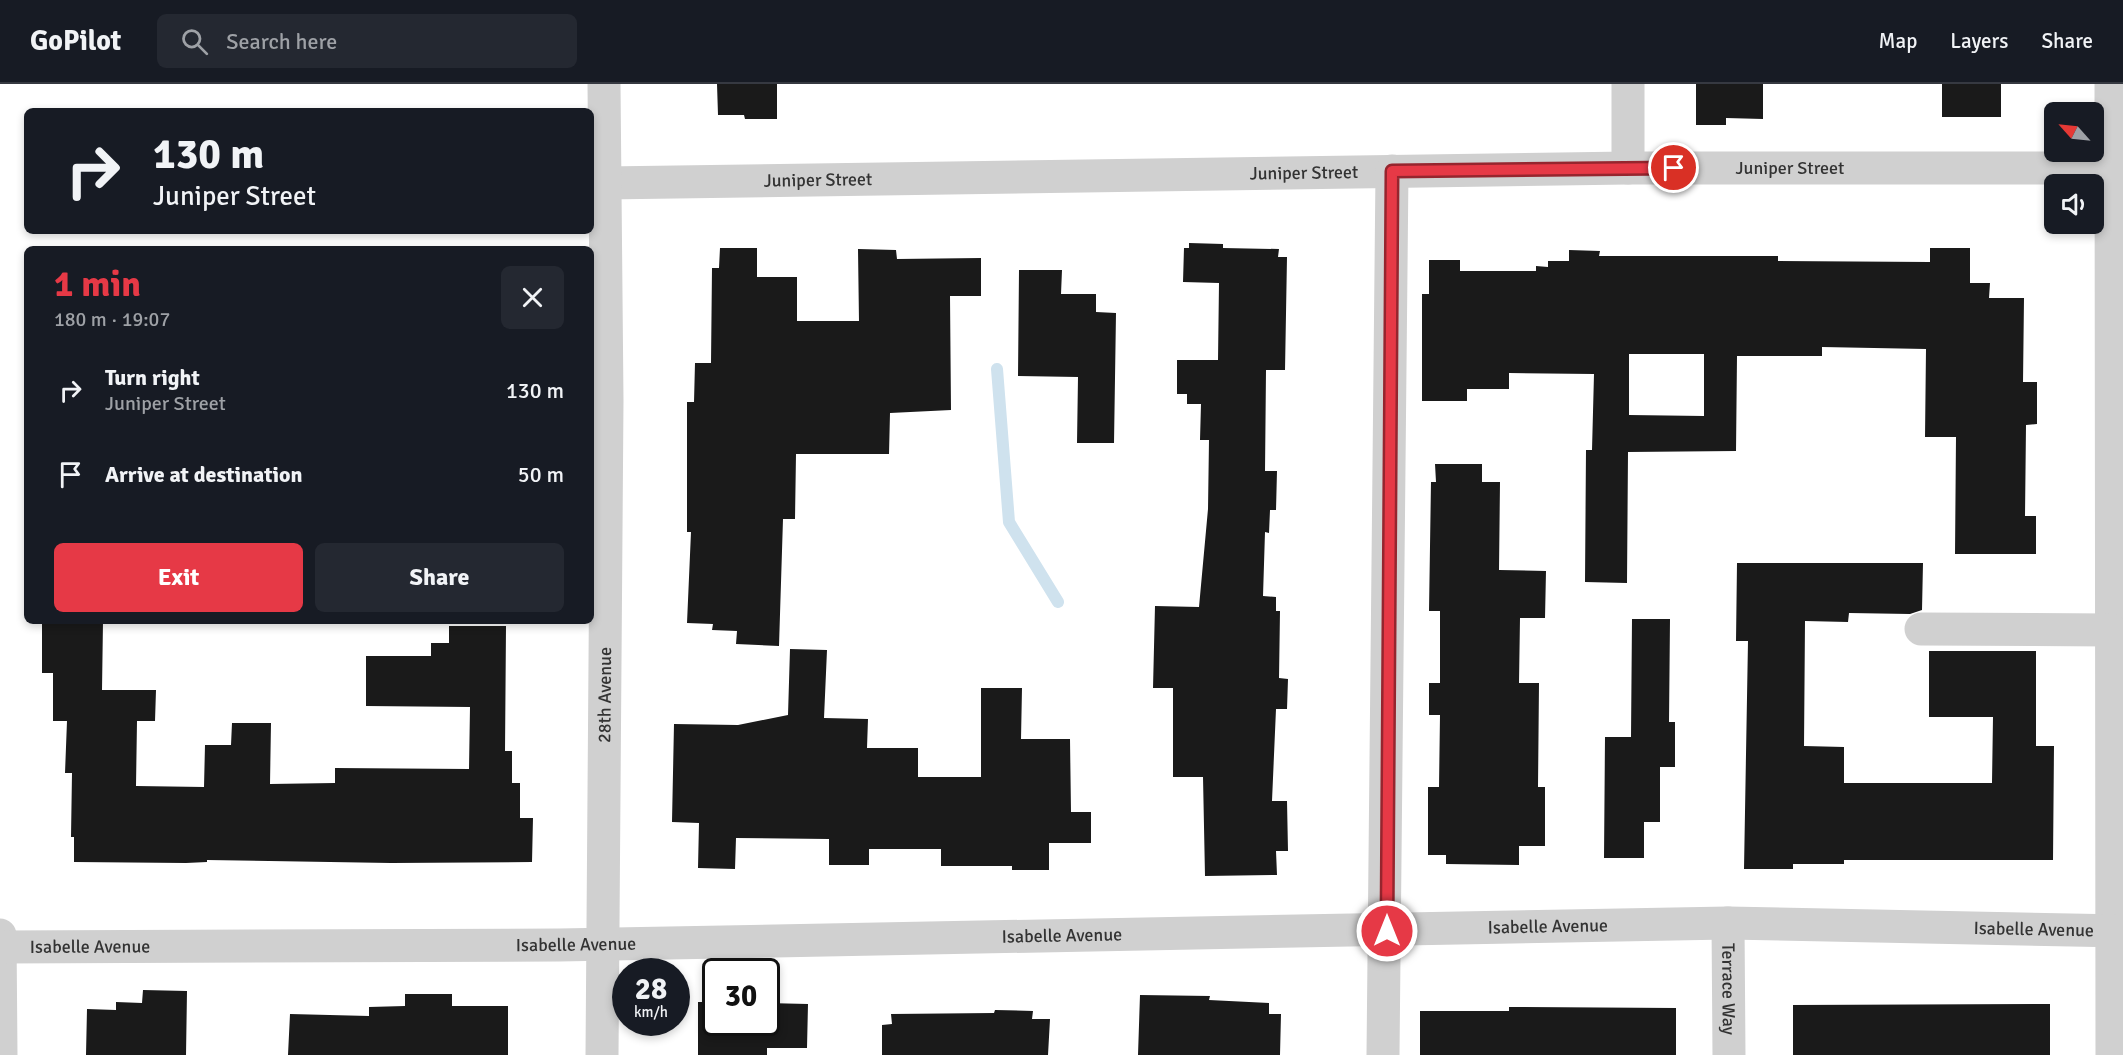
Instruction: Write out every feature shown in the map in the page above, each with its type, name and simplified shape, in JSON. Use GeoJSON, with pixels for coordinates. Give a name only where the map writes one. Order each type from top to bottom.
{"type":"FeatureCollection","features":[{"type":"Feature","properties":{"kind":"street","name":"28th Avenue"},"geometry":{"type":"LineString","coordinates":[[602,1055],[607,400],[604,84]]}},
{"type":"Feature","properties":{"kind":"street"},"geometry":{"type":"LineString","coordinates":[[1628,84],[1628,168]]}},
{"type":"Feature","properties":{"kind":"street"},"geometry":{"type":"LineString","coordinates":[[2111,84],[2111,630],[2117,931],[2112,1055]]}},
{"type":"Feature","properties":{"kind":"street","name":"Juniper Street"},"geometry":{"type":"LineString","coordinates":[[605,183],[1628,168],[2110,168]]}},
{"type":"Feature","properties":{"kind":"street"},"geometry":{"type":"LineString","coordinates":[[1383,1055],[1387,931],[1392,171]]}},
{"type":"Feature","properties":{"kind":"street"},"geometry":{"type":"LineString","coordinates":[[1921,629],[2111,630]]}},
{"type":"Feature","properties":{"kind":"street","name":"Isabelle Avenue"},"geometry":{"type":"LineString","coordinates":[[0,943],[602,944],[1728,923],[2117,931]]}},
{"type":"Feature","properties":{"kind":"street","name":"Terrace Way"},"geometry":{"type":"LineString","coordinates":[[1728,923],[1729,1055]]}},
{"type":"Feature","properties":{"kind":"street"},"geometry":{"type":"LineString","coordinates":[[0,943],[1,1055]]}},
{"type":"Feature","properties":{"kind":"building"},"geometry":{"type":"Polygon","coordinates":[[[717,84],[777,84],[777,119],[745,119],[744,115],[718,115],[717,84]]]}},
{"type":"Feature","properties":{"kind":"building"},"geometry":{"type":"Polygon","coordinates":[[[1696,84],[1763,84],[1763,119],[1726,118],[1726,125],[1696,125],[1696,84]]]}},
{"type":"Feature","properties":{"kind":"building"},"geometry":{"type":"Polygon","coordinates":[[[1942,84],[2001,84],[2001,117],[1942,117],[1942,84]]]}},
{"type":"Feature","properties":{"kind":"building"},"geometry":{"type":"Polygon","coordinates":[[[1189,243],[1223,244],[1223,248],[1279,249],[1278,257],[1287,257],[1285,370],[1266,370],[1265,471],[1277,471],[1276,510],[1270,510],[1269,533],[1265,532],[1263,596],[1276,597],[1276,611],[1280,611],[1279,678],[1288,679],[1287,709],[1276,709],[1272,801],[1287,801],[1288,851],[1276,851],[1277,875],[1205,876],[1203,777],[1173,777],[1173,688],[1153,688],[1155,606],[1199,607],[1208,509],[1209,440],[1200,440],[1201,404],[1187,404],[1187,394],[1177,394],[1177,360],[1218,360],[1219,283],[1183,282],[1184,248],[1189,248],[1189,243]]]}},
{"type":"Feature","properties":{"kind":"building"},"geometry":{"type":"Polygon","coordinates":[[[720,248],[757,248],[757,277],[797,277],[797,321],[859,321],[858,249],[896,250],[897,259],[981,258],[981,296],[950,296],[951,410],[890,413],[889,454],[796,454],[795,519],[783,519],[779,646],[736,644],[737,631],[712,630],[713,624],[687,623],[691,532],[687,532],[687,402],[694,402],[695,363],[711,363],[712,268],[719,268],[720,248]]]}},
{"type":"Feature","properties":{"kind":"building"},"geometry":{"type":"Polygon","coordinates":[[[1930,248],[1970,248],[1970,283],[1990,283],[1989,298],[2024,298],[2023,382],[2037,382],[2037,424],[2026,425],[2025,516],[2036,516],[2036,554],[1955,554],[1956,437],[1925,437],[1926,349],[1822,347],[1822,356],[1737,356],[1736,451],[1628,452],[1627,583],[1585,582],[1586,450],[1592,450],[1594,374],[1509,373],[1509,389],[1467,389],[1467,401],[1422,401],[1422,294],[1429,294],[1429,260],[1460,260],[1460,271],[1536,271],[1536,266],[1548,267],[1548,261],[1569,261],[1569,250],[1600,251],[1599,256],[1778,256],[1778,261],[1930,262],[1930,248]],[[1629,354],[1629,415],[1704,416],[1704,354],[1629,354]]]}},
{"type":"Feature","properties":{"kind":"building"},"geometry":{"type":"Polygon","coordinates":[[[1019,270],[1062,270],[1061,294],[1096,294],[1096,312],[1116,313],[1114,443],[1077,443],[1078,377],[1018,376],[1019,270]]]}},
{"type":"Feature","properties":{"kind":"building"},"geometry":{"type":"Polygon","coordinates":[[[1435,464],[1482,464],[1482,482],[1500,482],[1499,570],[1546,571],[1545,618],[1520,618],[1519,683],[1539,683],[1538,787],[1545,787],[1545,846],[1519,846],[1519,865],[1446,864],[1446,855],[1428,855],[1428,787],[1439,787],[1440,715],[1429,715],[1429,683],[1440,683],[1440,611],[1429,611],[1431,482],[1436,482],[1435,464]]]}},
{"type":"Feature","properties":{"kind":"building"},"geometry":{"type":"Polygon","coordinates":[[[1737,563],[1923,563],[1922,610],[1910,614],[1849,613],[1848,622],[1805,621],[1804,746],[1844,747],[1844,783],[1992,783],[1993,717],[1929,717],[1929,651],[2036,651],[2036,746],[2054,746],[2053,860],[1844,860],[1844,864],[1793,864],[1793,869],[1744,869],[1748,641],[1736,641],[1737,563]]]}},
{"type":"Feature","properties":{"kind":"building"},"geometry":{"type":"Polygon","coordinates":[[[1632,619],[1670,619],[1669,722],[1675,722],[1675,767],[1660,767],[1660,822],[1644,822],[1644,858],[1604,858],[1605,737],[1631,737],[1632,619]]]}},
{"type":"Feature","properties":{"kind":"building"},"geometry":{"type":"Polygon","coordinates":[[[42,624],[103,624],[102,690],[156,690],[155,721],[137,721],[136,786],[204,787],[205,745],[231,745],[232,723],[271,723],[270,784],[335,783],[335,768],[469,769],[470,707],[366,706],[366,656],[431,656],[431,643],[449,643],[449,626],[506,626],[505,751],[512,751],[512,783],[520,783],[520,818],[533,818],[532,862],[391,863],[207,860],[207,862],[186,863],[74,862],[74,837],[71,837],[72,773],[65,773],[67,721],[53,721],[53,673],[42,673],[42,624]]]}},
{"type":"Feature","properties":{"kind":"building"},"geometry":{"type":"Polygon","coordinates":[[[790,649],[827,650],[824,718],[868,719],[867,748],[918,748],[918,777],[981,777],[981,688],[1022,688],[1021,739],[1070,739],[1071,812],[1091,812],[1091,843],[1049,843],[1049,870],[1012,870],[1012,866],[941,866],[941,849],[869,849],[869,865],[829,865],[829,839],[736,838],[735,869],[698,868],[699,823],[672,822],[674,724],[738,725],[788,715],[790,649]]]}},
{"type":"Feature","properties":{"kind":"building"},"geometry":{"type":"Polygon","coordinates":[[[143,990],[187,991],[186,1055],[86,1055],[87,1009],[116,1010],[116,1002],[142,1003],[143,990]]]}},
{"type":"Feature","properties":{"kind":"building"},"geometry":{"type":"Polygon","coordinates":[[[405,994],[452,994],[452,1006],[508,1006],[508,1055],[288,1055],[290,1014],[369,1016],[369,1007],[405,1006],[405,994]]]}},
{"type":"Feature","properties":{"kind":"building"},"geometry":{"type":"Polygon","coordinates":[[[1140,995],[1210,996],[1209,1000],[1269,1003],[1269,1014],[1281,1014],[1280,1055],[1138,1055],[1140,995]]]}},
{"type":"Feature","properties":{"kind":"building"},"geometry":{"type":"Polygon","coordinates":[[[698,1002],[702,1002],[702,1036],[780,1036],[780,1003],[808,1004],[807,1048],[767,1048],[767,1055],[698,1055],[698,1002]]]}},
{"type":"Feature","properties":{"kind":"building"},"geometry":{"type":"Polygon","coordinates":[[[2050,1004],[2050,1055],[1793,1055],[1793,1005],[2050,1004]]]}},
{"type":"Feature","properties":{"kind":"building"},"geometry":{"type":"Polygon","coordinates":[[[1509,1007],[1676,1008],[1676,1055],[1420,1055],[1420,1011],[1509,1011],[1509,1007]]]}},
{"type":"Feature","properties":{"kind":"building"},"geometry":{"type":"Polygon","coordinates":[[[995,1010],[1033,1011],[1032,1019],[1050,1019],[1048,1055],[882,1055],[882,1025],[892,1024],[891,1014],[994,1013],[995,1010]]]}},
{"type":"Feature","properties":{"kind":"waterway"},"geometry":{"type":"LineString","coordinates":[[997,369],[1009,522],[1058,602]]}},
{"type":"Feature","properties":{"kind":"route"},"geometry":{"type":"LineString","coordinates":[[1387,931],[1392,171],[1674,168]]}}]}
